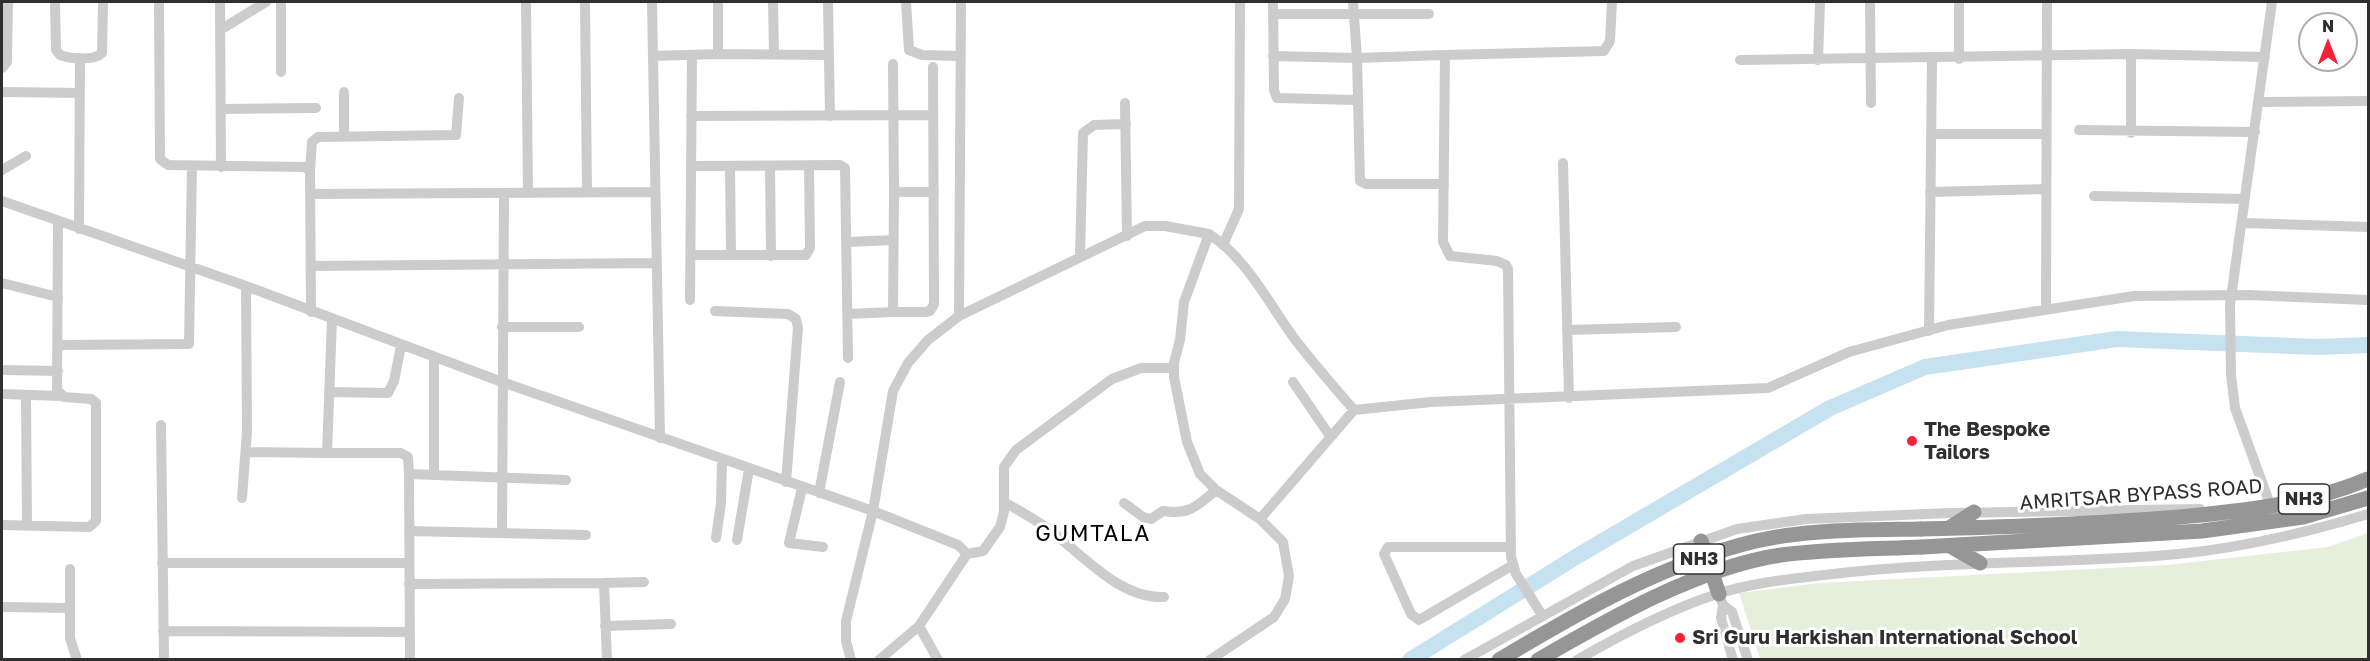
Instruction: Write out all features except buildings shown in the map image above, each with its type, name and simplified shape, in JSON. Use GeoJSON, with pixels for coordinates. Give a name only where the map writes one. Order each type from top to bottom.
{"type":"FeatureCollection","features":[{"type":"Feature","properties":{"kind":"highway","name":"AMRITSAR BYPASS ROAD"},"geometry":{"type":"LineString","coordinates":[[1948,528],[2080,524],[2238,511],[2271,507],[2368,479]]}},
{"type":"Feature","properties":{"kind":"highway","name":"AMRITSAR BYPASS ROAD"},"geometry":{"type":"LineString","coordinates":[[1950,546],[2158,535],[2247,526],[2303,517],[2368,498]]}},
{"type":"Feature","properties":{"kind":"highway"},"geometry":{"type":"LineString","coordinates":[[1948,528],[1974,512]]}},
{"type":"Feature","properties":{"kind":"highway","name":"NH3"},"geometry":{"type":"LineString","coordinates":[[1499,660],[1592,606],[1666,572],[1725,550],[1759,541],[1801,535],[1948,528]]}},
{"type":"Feature","properties":{"kind":"highway"},"geometry":{"type":"LineString","coordinates":[[1701,541],[1721,599]]}},
{"type":"Feature","properties":{"kind":"highway","name":"NH3"},"geometry":{"type":"LineString","coordinates":[[1538,660],[1594,627],[1656,597],[1728,569],[1780,555],[1950,546]]}},
{"type":"Feature","properties":{"kind":"highway"},"geometry":{"type":"LineString","coordinates":[[1950,546],[1980,563]]}},
{"type":"Feature","properties":{"kind":"street"},"geometry":{"type":"LineString","coordinates":[[2,68],[7,62],[8,2]]}},
{"type":"Feature","properties":{"kind":"street"},"geometry":{"type":"LineString","coordinates":[[56,2],[57,53],[63,57],[80,58],[96,57],[102,53],[103,2]]}},
{"type":"Feature","properties":{"kind":"street"},"geometry":{"type":"LineString","coordinates":[[159,2],[160,159],[168,165],[304,167],[310,171]]}},
{"type":"Feature","properties":{"kind":"street"},"geometry":{"type":"LineString","coordinates":[[220,2],[221,167]]}},
{"type":"Feature","properties":{"kind":"street"},"geometry":{"type":"LineString","coordinates":[[220,30],[266,2]]}},
{"type":"Feature","properties":{"kind":"street"},"geometry":{"type":"LineString","coordinates":[[281,2],[281,72]]}},
{"type":"Feature","properties":{"kind":"street"},"geometry":{"type":"LineString","coordinates":[[526,2],[528,193]]}},
{"type":"Feature","properties":{"kind":"street"},"geometry":{"type":"LineString","coordinates":[[585,2],[587,192]]}},
{"type":"Feature","properties":{"kind":"street"},"geometry":{"type":"LineString","coordinates":[[652,2],[660,438]]}},
{"type":"Feature","properties":{"kind":"street"},"geometry":{"type":"LineString","coordinates":[[718,2],[718,54]]}},
{"type":"Feature","properties":{"kind":"street"},"geometry":{"type":"LineString","coordinates":[[773,2],[774,54]]}},
{"type":"Feature","properties":{"kind":"street"},"geometry":{"type":"LineString","coordinates":[[828,2],[830,116]]}},
{"type":"Feature","properties":{"kind":"street"},"geometry":{"type":"LineString","coordinates":[[906,2],[909,50],[922,55],[959,56]]}},
{"type":"Feature","properties":{"kind":"street"},"geometry":{"type":"LineString","coordinates":[[959,316],[961,2]]}},
{"type":"Feature","properties":{"kind":"street"},"geometry":{"type":"LineString","coordinates":[[1223,245],[1239,209],[1240,2]]}},
{"type":"Feature","properties":{"kind":"street"},"geometry":{"type":"LineString","coordinates":[[1273,2],[1273,56],[1277,98],[1357,100]]}},
{"type":"Feature","properties":{"kind":"street"},"geometry":{"type":"LineString","coordinates":[[1353,2],[1357,58],[1360,181],[1366,184],[1443,184]]}},
{"type":"Feature","properties":{"kind":"street"},"geometry":{"type":"LineString","coordinates":[[1273,56],[1357,58],[1604,51],[1611,41],[1612,2]]}},
{"type":"Feature","properties":{"kind":"street"},"geometry":{"type":"LineString","coordinates":[[1818,60],[1820,2]]}},
{"type":"Feature","properties":{"kind":"street"},"geometry":{"type":"LineString","coordinates":[[1870,2],[1871,103]]}},
{"type":"Feature","properties":{"kind":"street"},"geometry":{"type":"LineString","coordinates":[[1959,2],[1959,59]]}},
{"type":"Feature","properties":{"kind":"street"},"geometry":{"type":"LineString","coordinates":[[2046,309],[2048,2]]}},
{"type":"Feature","properties":{"kind":"street"},"geometry":{"type":"LineString","coordinates":[[2271,507],[2240,424],[2230,375],[2231,300],[2272,2]]}},
{"type":"Feature","properties":{"kind":"street"},"geometry":{"type":"LineString","coordinates":[[1273,14],[1429,14]]}},
{"type":"Feature","properties":{"kind":"street"},"geometry":{"type":"LineString","coordinates":[[653,57],[718,54],[829,55]]}},
{"type":"Feature","properties":{"kind":"street"},"geometry":{"type":"LineString","coordinates":[[1740,60],[1959,59],[2131,54],[2265,57]]}},
{"type":"Feature","properties":{"kind":"street"},"geometry":{"type":"LineString","coordinates":[[2131,54],[2131,133]]}},
{"type":"Feature","properties":{"kind":"street"},"geometry":{"type":"LineString","coordinates":[[690,300],[692,55]]}},
{"type":"Feature","properties":{"kind":"street"},"geometry":{"type":"LineString","coordinates":[[1445,55],[1443,242],[1447,253],[1456,258],[1497,261],[1506,265],[1508,269],[1514,570],[1542,615]]}},
{"type":"Feature","properties":{"kind":"street"},"geometry":{"type":"LineString","coordinates":[[79,229],[80,58]]}},
{"type":"Feature","properties":{"kind":"street"},"geometry":{"type":"LineString","coordinates":[[1929,331],[1932,59]]}},
{"type":"Feature","properties":{"kind":"street"},"geometry":{"type":"LineString","coordinates":[[892,312],[893,64]]}},
{"type":"Feature","properties":{"kind":"street"},"geometry":{"type":"LineString","coordinates":[[848,314],[925,312],[932,307],[933,67]]}},
{"type":"Feature","properties":{"kind":"street"},"geometry":{"type":"LineString","coordinates":[[2,92],[80,93]]}},
{"type":"Feature","properties":{"kind":"street"},"geometry":{"type":"LineString","coordinates":[[344,92],[344,136]]}},
{"type":"Feature","properties":{"kind":"street"},"geometry":{"type":"LineString","coordinates":[[311,312],[312,194],[310,171],[313,140],[318,137],[344,136],[454,135],[458,130],[459,98]]}},
{"type":"Feature","properties":{"kind":"street"},"geometry":{"type":"LineString","coordinates":[[2259,102],[2368,101]]}},
{"type":"Feature","properties":{"kind":"street"},"geometry":{"type":"LineString","coordinates":[[1125,103],[1127,236]]}},
{"type":"Feature","properties":{"kind":"street"},"geometry":{"type":"LineString","coordinates":[[221,109],[316,108]]}},
{"type":"Feature","properties":{"kind":"street"},"geometry":{"type":"LineString","coordinates":[[691,116],[933,115]]}},
{"type":"Feature","properties":{"kind":"street"},"geometry":{"type":"LineString","coordinates":[[1080,257],[1083,133],[1094,125],[1126,123]]}},
{"type":"Feature","properties":{"kind":"street"},"geometry":{"type":"LineString","coordinates":[[2079,130],[2131,133],[2255,132]]}},
{"type":"Feature","properties":{"kind":"street"},"geometry":{"type":"LineString","coordinates":[[1932,134],[2046,134]]}},
{"type":"Feature","properties":{"kind":"street"},"geometry":{"type":"LineString","coordinates":[[2,170],[26,156]]}},
{"type":"Feature","properties":{"kind":"street"},"geometry":{"type":"LineString","coordinates":[[1563,163],[1569,398]]}},
{"type":"Feature","properties":{"kind":"street"},"geometry":{"type":"LineString","coordinates":[[691,255],[803,256],[809,250],[809,165]]}},
{"type":"Feature","properties":{"kind":"street"},"geometry":{"type":"LineString","coordinates":[[691,166],[840,165],[845,168],[848,358]]}},
{"type":"Feature","properties":{"kind":"street"},"geometry":{"type":"LineString","coordinates":[[58,345],[189,344],[193,268],[192,166]]}},
{"type":"Feature","properties":{"kind":"street"},"geometry":{"type":"LineString","coordinates":[[730,166],[731,255]]}},
{"type":"Feature","properties":{"kind":"street"},"geometry":{"type":"LineString","coordinates":[[770,166],[771,256]]}},
{"type":"Feature","properties":{"kind":"street"},"geometry":{"type":"LineString","coordinates":[[1930,192],[2046,189]]}},
{"type":"Feature","properties":{"kind":"street"},"geometry":{"type":"LineString","coordinates":[[312,194],[655,192]]}},
{"type":"Feature","properties":{"kind":"street"},"geometry":{"type":"LineString","coordinates":[[894,192],[934,192]]}},
{"type":"Feature","properties":{"kind":"street"},"geometry":{"type":"LineString","coordinates":[[502,533],[504,194]]}},
{"type":"Feature","properties":{"kind":"street"},"geometry":{"type":"LineString","coordinates":[[2094,196],[2245,199]]}},
{"type":"Feature","properties":{"kind":"street"},"geometry":{"type":"LineString","coordinates":[[2,201],[246,286],[434,358],[873,511],[958,545],[967,554]]}},
{"type":"Feature","properties":{"kind":"street"},"geometry":{"type":"LineString","coordinates":[[58,221],[57,390],[61,396]]}},
{"type":"Feature","properties":{"kind":"street"},"geometry":{"type":"LineString","coordinates":[[2243,223],[2368,227]]}},
{"type":"Feature","properties":{"kind":"street"},"geometry":{"type":"LineString","coordinates":[[851,660],[846,641],[846,621],[873,511],[893,391],[917,351],[959,316],[1151,225],[1209,234],[1223,245],[1246,272],[1314,364],[1354,410]]}},
{"type":"Feature","properties":{"kind":"street"},"geometry":{"type":"LineString","coordinates":[[1209,234],[1184,302],[1173,368],[1193,459],[1200,474],[1216,490],[1260,519],[1275,533],[1285,550],[1289,576],[1285,598],[1274,617],[1210,660]]}},
{"type":"Feature","properties":{"kind":"street"},"geometry":{"type":"LineString","coordinates":[[847,242],[893,240]]}},
{"type":"Feature","properties":{"kind":"street"},"geometry":{"type":"LineString","coordinates":[[311,266],[656,263]]}},
{"type":"Feature","properties":{"kind":"street"},"geometry":{"type":"LineString","coordinates":[[2,283],[58,297]]}},
{"type":"Feature","properties":{"kind":"street"},"geometry":{"type":"LineString","coordinates":[[242,498],[246,452],[246,286]]}},
{"type":"Feature","properties":{"kind":"street"},"geometry":{"type":"LineString","coordinates":[[1260,519],[1354,410],[1431,402],[1768,388],[1849,352],[1976,319],[2134,296],[2231,300],[2368,300]]}},
{"type":"Feature","properties":{"kind":"street"},"geometry":{"type":"LineString","coordinates":[[715,311],[788,314],[796,319],[798,328],[786,482]]}},
{"type":"Feature","properties":{"kind":"street"},"geometry":{"type":"LineString","coordinates":[[327,453],[332,319]]}},
{"type":"Feature","properties":{"kind":"street"},"geometry":{"type":"LineString","coordinates":[[502,327],[579,327]]}},
{"type":"Feature","properties":{"kind":"street"},"geometry":{"type":"LineString","coordinates":[[1568,330],[1676,327]]}},
{"type":"Feature","properties":{"kind":"street"},"geometry":{"type":"LineString","coordinates":[[329,392],[388,393],[394,381],[401,346]]}},
{"type":"Feature","properties":{"kind":"street"},"geometry":{"type":"LineString","coordinates":[[434,358],[434,474]]}},
{"type":"Feature","properties":{"kind":"street"},"geometry":{"type":"LineString","coordinates":[[879,660],[919,626],[967,554],[983,551],[995,536],[1000,527],[1004,502],[1004,467],[1016,450],[1112,379],[1141,368],[1173,368]]}},
{"type":"Feature","properties":{"kind":"street"},"geometry":{"type":"LineString","coordinates":[[2,370],[58,370]]}},
{"type":"Feature","properties":{"kind":"street"},"geometry":{"type":"LineString","coordinates":[[819,493],[840,382]]}},
{"type":"Feature","properties":{"kind":"street"},"geometry":{"type":"LineString","coordinates":[[1293,382],[1330,436]]}},
{"type":"Feature","properties":{"kind":"street"},"geometry":{"type":"LineString","coordinates":[[2,394],[61,396],[90,399],[96,403],[96,521],[89,527],[2,525]]}},
{"type":"Feature","properties":{"kind":"street"},"geometry":{"type":"LineString","coordinates":[[26,395],[27,526]]}},
{"type":"Feature","properties":{"kind":"street"},"geometry":{"type":"LineString","coordinates":[[161,425],[164,660]]}},
{"type":"Feature","properties":{"kind":"street"},"geometry":{"type":"LineString","coordinates":[[246,452],[401,453],[408,457],[410,660]]}},
{"type":"Feature","properties":{"kind":"street"},"geometry":{"type":"LineString","coordinates":[[716,538],[721,503],[722,460]]}},
{"type":"Feature","properties":{"kind":"street"},"geometry":{"type":"LineString","coordinates":[[737,540],[749,469]]}},
{"type":"Feature","properties":{"kind":"street"},"geometry":{"type":"LineString","coordinates":[[409,474],[566,480]]}},
{"type":"Feature","properties":{"kind":"street"},"geometry":{"type":"LineString","coordinates":[[802,488],[789,543],[793,546],[823,547]]}},
{"type":"Feature","properties":{"kind":"street"},"geometry":{"type":"LineString","coordinates":[[1124,503],[1143,517],[1151,519],[1163,511],[1180,514],[1189,510],[1216,490]]}},
{"type":"Feature","properties":{"kind":"street"},"geometry":{"type":"LineString","coordinates":[[1004,502],[1044,526],[1105,574],[1136,594],[1164,597]]}},
{"type":"Feature","properties":{"kind":"street"},"geometry":{"type":"LineString","coordinates":[[1464,660],[1633,566],[1737,529],[1806,519],[1974,512],[2171,508],[2238,511]]}},
{"type":"Feature","properties":{"kind":"street"},"geometry":{"type":"LineString","coordinates":[[1577,660],[1628,632],[1721,599],[1785,580],[1853,571],[2156,556],[2223,549],[2297,534],[2368,514]]}},
{"type":"Feature","properties":{"kind":"street"},"geometry":{"type":"LineString","coordinates":[[409,531],[586,535]]}},
{"type":"Feature","properties":{"kind":"street"},"geometry":{"type":"LineString","coordinates":[[1512,547],[1388,547],[1384,554],[1411,614],[1419,620],[1514,570]]}},
{"type":"Feature","properties":{"kind":"street"},"geometry":{"type":"LineString","coordinates":[[162,563],[409,563]]}},
{"type":"Feature","properties":{"kind":"street"},"geometry":{"type":"LineString","coordinates":[[70,569],[70,638],[77,660]]}},
{"type":"Feature","properties":{"kind":"street"},"geometry":{"type":"LineString","coordinates":[[409,584],[644,582]]}},
{"type":"Feature","properties":{"kind":"street"},"geometry":{"type":"LineString","coordinates":[[604,583],[607,660]]}},
{"type":"Feature","properties":{"kind":"street"},"geometry":{"type":"LineString","coordinates":[[1721,599],[1721,618],[1733,660]]}},
{"type":"Feature","properties":{"kind":"street"},"geometry":{"type":"LineString","coordinates":[[1721,599],[1732,612],[1748,660]]}},
{"type":"Feature","properties":{"kind":"street"},"geometry":{"type":"LineString","coordinates":[[4,607],[69,608]]}},
{"type":"Feature","properties":{"kind":"street"},"geometry":{"type":"LineString","coordinates":[[606,626],[671,624]]}},
{"type":"Feature","properties":{"kind":"street"},"geometry":{"type":"LineString","coordinates":[[919,626],[938,660]]}},
{"type":"Feature","properties":{"kind":"street"},"geometry":{"type":"LineString","coordinates":[[163,631],[409,632]]}},
{"type":"Feature","properties":{"kind":"green space"},"geometry":{"type":"Polygon","coordinates":[[[2368,533],[2368,659],[1760,659],[1739,593],[1820,583],[2167,565],[2328,547],[2368,533]]]}},
{"type":"Feature","properties":{"kind":"waterway"},"geometry":{"type":"LineString","coordinates":[[1410,660],[1579,555],[1830,408],[1925,367],[2117,339],[2318,347],[2368,345]]}},
{"type":"Feature","properties":{"kind":"place","name":"The Bespoke Tailors"},"geometry":{"type":"Point","coordinates":[1912,441]}},
{"type":"Feature","properties":{"kind":"place","name":"Sri Guru Harkishan International School"},"geometry":{"type":"Point","coordinates":[1680,638]}},
{"type":"Feature","properties":{"kind":"district","name":"GUMTALA"},"geometry":{"type":"Point","coordinates":[1093,534]}}]}
